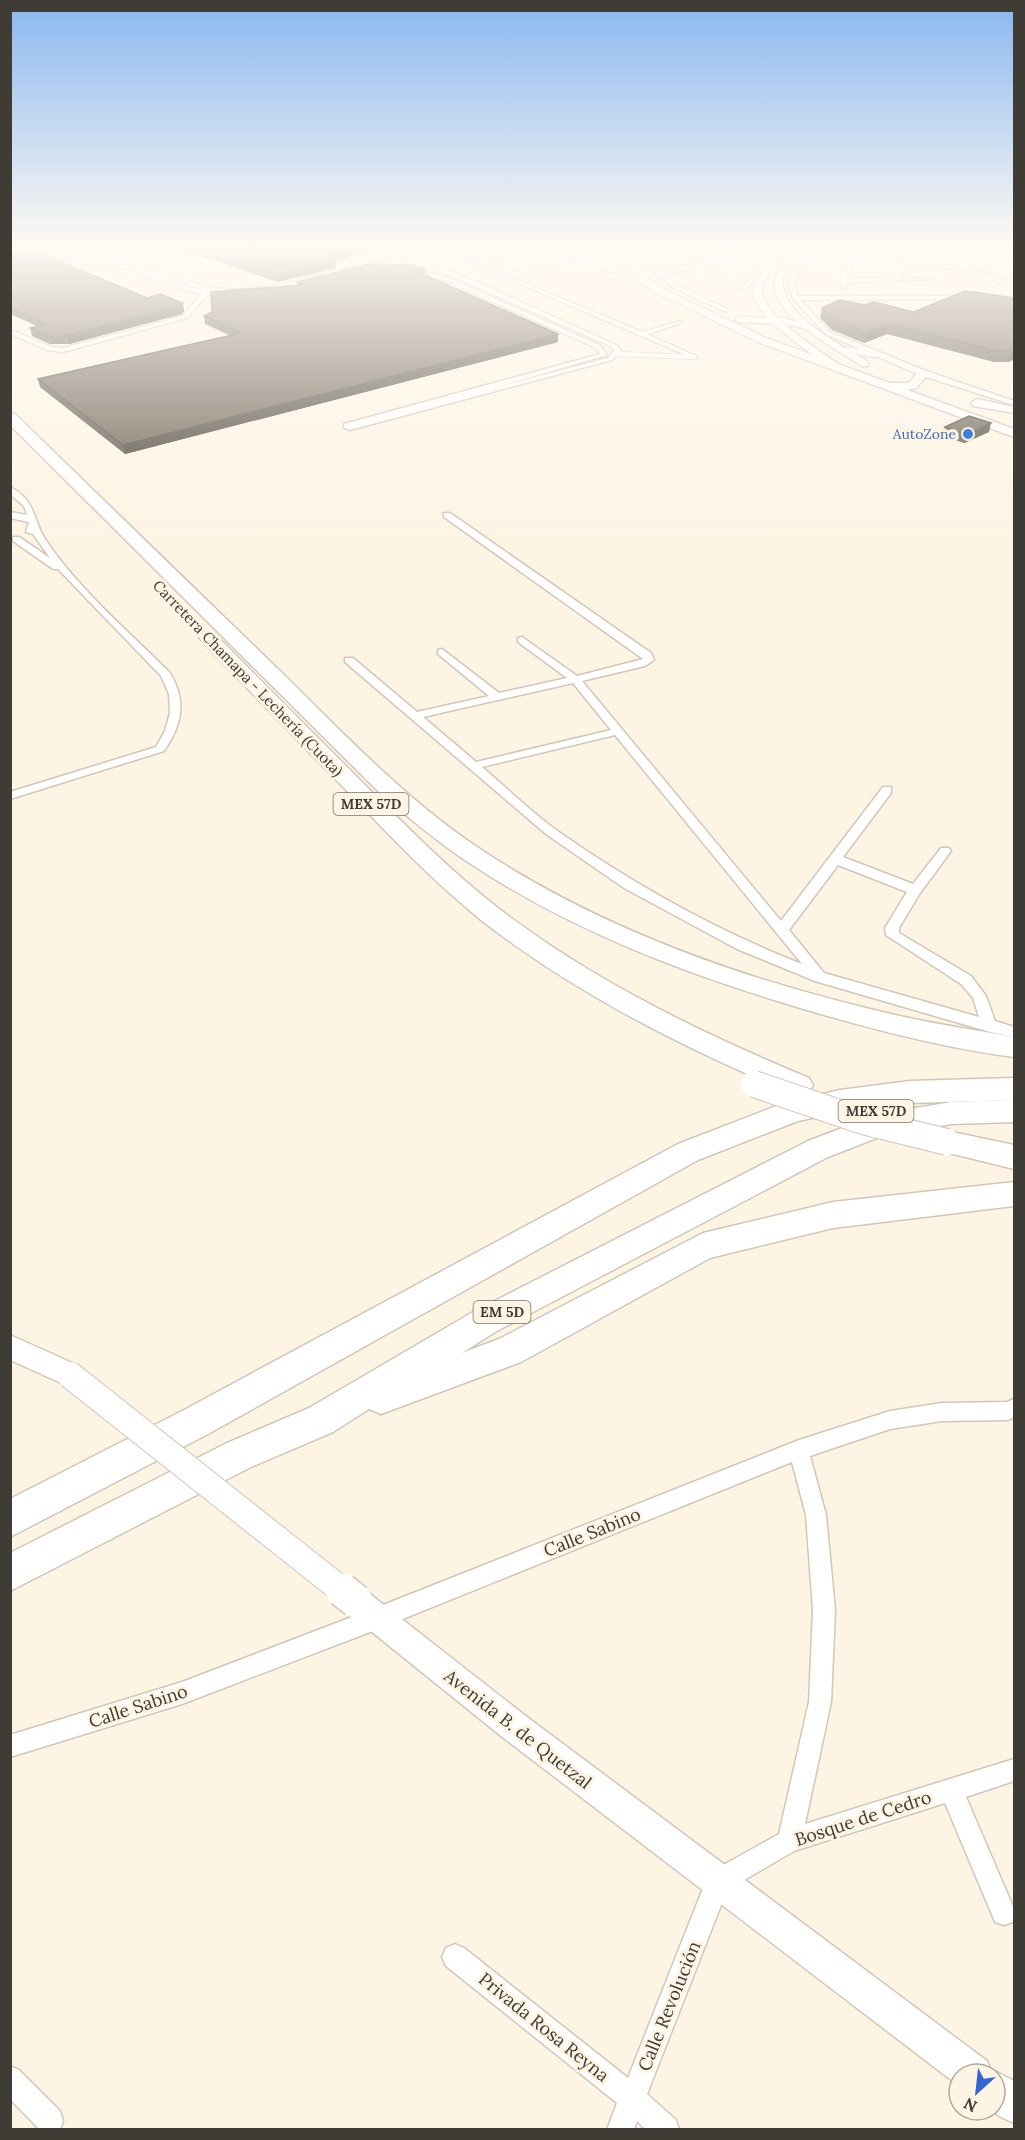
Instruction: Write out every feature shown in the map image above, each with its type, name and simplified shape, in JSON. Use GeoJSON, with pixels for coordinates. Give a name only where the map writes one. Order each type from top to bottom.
{"type":"FeatureCollection","features":[{"type":"Feature","properties":{"kind":"highway","name":"Carretera Chamapa - Lechería (Cuota)"},"geometry":{"type":"LineString","coordinates":[[10,417],[393,794],[452,841],[486,864],[529,889],[599,924],[699,965],[800,999],[873,1018],[1014,1047]]}},
{"type":"Feature","properties":{"kind":"highway","name":"Carretera Chamapa - Lechería (Cuota)"},"geometry":{"type":"LineString","coordinates":[[10,434],[416,849],[489,913],[524,939],[586,982],[652,1020],[723,1054],[799,1085],[951,1137],[1014,1143]]}},
{"type":"Feature","properties":{"kind":"highway"},"geometry":{"type":"LineString","coordinates":[[264,695],[277,721],[399,857],[473,924],[571,993],[664,1043],[754,1084],[866,1122],[951,1137],[1014,1157]]}},
{"type":"Feature","properties":{"kind":"highway"},"geometry":{"type":"LineString","coordinates":[[10,1519],[206,1416],[688,1152],[794,1111],[840,1101],[910,1092],[1014,1089]]}},
{"type":"Feature","properties":{"kind":"highway","name":"EM 5D"},"geometry":{"type":"LineString","coordinates":[[10,1573],[239,1455],[321,1420],[484,1322],[818,1149],[879,1125],[952,1113],[1014,1111]]}},
{"type":"Feature","properties":{"kind":"highway"},"geometry":{"type":"LineString","coordinates":[[321,1420],[509,1351],[703,1246],[833,1215],[1014,1194]]}},
{"type":"Feature","properties":{"kind":"main road"},"geometry":{"type":"LineString","coordinates":[[783,348],[1014,433]]}},
{"type":"Feature","properties":{"kind":"main road"},"geometry":{"type":"LineString","coordinates":[[812,348],[839,369]]}},
{"type":"Feature","properties":{"kind":"main road"},"geometry":{"type":"LineString","coordinates":[[816,348],[869,366]]}},
{"type":"Feature","properties":{"kind":"main road"},"geometry":{"type":"LineString","coordinates":[[842,348],[869,366]]}},
{"type":"Feature","properties":{"kind":"main road"},"geometry":{"type":"LineString","coordinates":[[846,350],[875,354]]}},
{"type":"Feature","properties":{"kind":"main road"},"geometry":{"type":"LineString","coordinates":[[894,374],[919,378],[1014,416]]}},
{"type":"Feature","properties":{"kind":"main road"},"geometry":{"type":"LineString","coordinates":[[888,387],[908,387],[919,378]]}},
{"type":"Feature","properties":{"kind":"main road"},"geometry":{"type":"LineString","coordinates":[[977,403],[1014,410]]}},
{"type":"Feature","properties":{"kind":"main road","name":"Avenida B. de Quetzal"},"geometry":{"type":"LineString","coordinates":[[10,1347],[70,1375],[512,1725],[958,2062]]}},
{"type":"Feature","properties":{"kind":"street"},"geometry":{"type":"LineString","coordinates":[[47,348],[63,350],[71,348]]}},
{"type":"Feature","properties":{"kind":"street"},"geometry":{"type":"LineString","coordinates":[[597,348],[604,352],[602,357],[347,426],[350,429],[524,384],[610,359],[617,354],[695,357]]}},
{"type":"Feature","properties":{"kind":"street"},"geometry":{"type":"LineString","coordinates":[[616,348],[617,354]]}},
{"type":"Feature","properties":{"kind":"street"},"geometry":{"type":"LineString","coordinates":[[674,348],[695,357]]}},
{"type":"Feature","properties":{"kind":"street"},"geometry":{"type":"LineString","coordinates":[[861,348],[919,378],[1014,403]]}},
{"type":"Feature","properties":{"kind":"street"},"geometry":{"type":"LineString","coordinates":[[10,489],[28,505],[41,541],[66,573],[166,675],[174,688],[175,718],[170,734],[160,749],[10,796]]}},
{"type":"Feature","properties":{"kind":"street"},"geometry":{"type":"LineString","coordinates":[[10,515],[22,516],[34,523]]}},
{"type":"Feature","properties":{"kind":"street"},"geometry":{"type":"LineString","coordinates":[[416,716],[641,664],[649,660],[647,655],[447,515]]}},
{"type":"Feature","properties":{"kind":"street"},"geometry":{"type":"LineString","coordinates":[[13,540],[29,532],[34,523]]}},
{"type":"Feature","properties":{"kind":"street"},"geometry":{"type":"LineString","coordinates":[[13,540],[66,573]]}},
{"type":"Feature","properties":{"kind":"street"},"geometry":{"type":"LineString","coordinates":[[522,640],[575,679],[820,977]]}},
{"type":"Feature","properties":{"kind":"street"},"geometry":{"type":"LineString","coordinates":[[442,652],[496,696]]}},
{"type":"Feature","properties":{"kind":"street"},"geometry":{"type":"LineString","coordinates":[[349,660],[550,831],[629,885],[742,946],[820,977],[1014,1032]]}},
{"type":"Feature","properties":{"kind":"street"},"geometry":{"type":"LineString","coordinates":[[474,766],[620,732]]}},
{"type":"Feature","properties":{"kind":"street"},"geometry":{"type":"LineString","coordinates":[[782,930],[887,790]]}},
{"type":"Feature","properties":{"kind":"street"},"geometry":{"type":"LineString","coordinates":[[945,850],[915,890],[892,928],[893,935],[966,980],[979,996],[990,1027]]}},
{"type":"Feature","properties":{"kind":"street"},"geometry":{"type":"LineString","coordinates":[[835,859],[915,890]]}},
{"type":"Feature","properties":{"kind":"street","name":"Calle Sabino"},"geometry":{"type":"LineString","coordinates":[[10,1746],[182,1693],[367,1609],[799,1450],[890,1420],[942,1413],[1012,1413]]}},
{"type":"Feature","properties":{"kind":"street"},"geometry":{"type":"LineString","coordinates":[[789,1841],[820,1702],[824,1610],[816,1515],[799,1450]]}},
{"type":"Feature","properties":{"kind":"street","name":"Bosque de Cedro"},"geometry":{"type":"LineString","coordinates":[[718,1882],[789,1841],[1014,1770]]}},
{"type":"Feature","properties":{"kind":"street"},"geometry":{"type":"LineString","coordinates":[[951,1790],[1004,1913]]}},
{"type":"Feature","properties":{"kind":"street","name":"Calle Revolución"},"geometry":{"type":"LineString","coordinates":[[620,2130],[718,1882]]}},
{"type":"Feature","properties":{"kind":"street","name":"Privada Rosa Reyna"},"geometry":{"type":"LineString","coordinates":[[455,1957],[632,2098],[666,2130]]}},
{"type":"Feature","properties":{"kind":"street"},"geometry":{"type":"LineString","coordinates":[[10,2079],[50,2121]]}},
{"type":"Feature","properties":{"kind":"building"},"geometry":{"type":"Polygon","coordinates":[[[175,348],[504,348],[123,445],[38,379],[175,348]]]}},
{"type":"Feature","properties":{"kind":"building"},"geometry":{"type":"Polygon","coordinates":[[[985,348],[1014,348],[1012,351],[985,348]]]}},
{"type":"Feature","properties":{"kind":"building"},"geometry":{"type":"Polygon","coordinates":[[[969,416],[991,423],[967,435],[945,427],[969,416]]]}},
{"type":"Feature","properties":{"kind":"place","name":"AutoZone"},"geometry":{"type":"Point","coordinates":[968,434]}}]}
